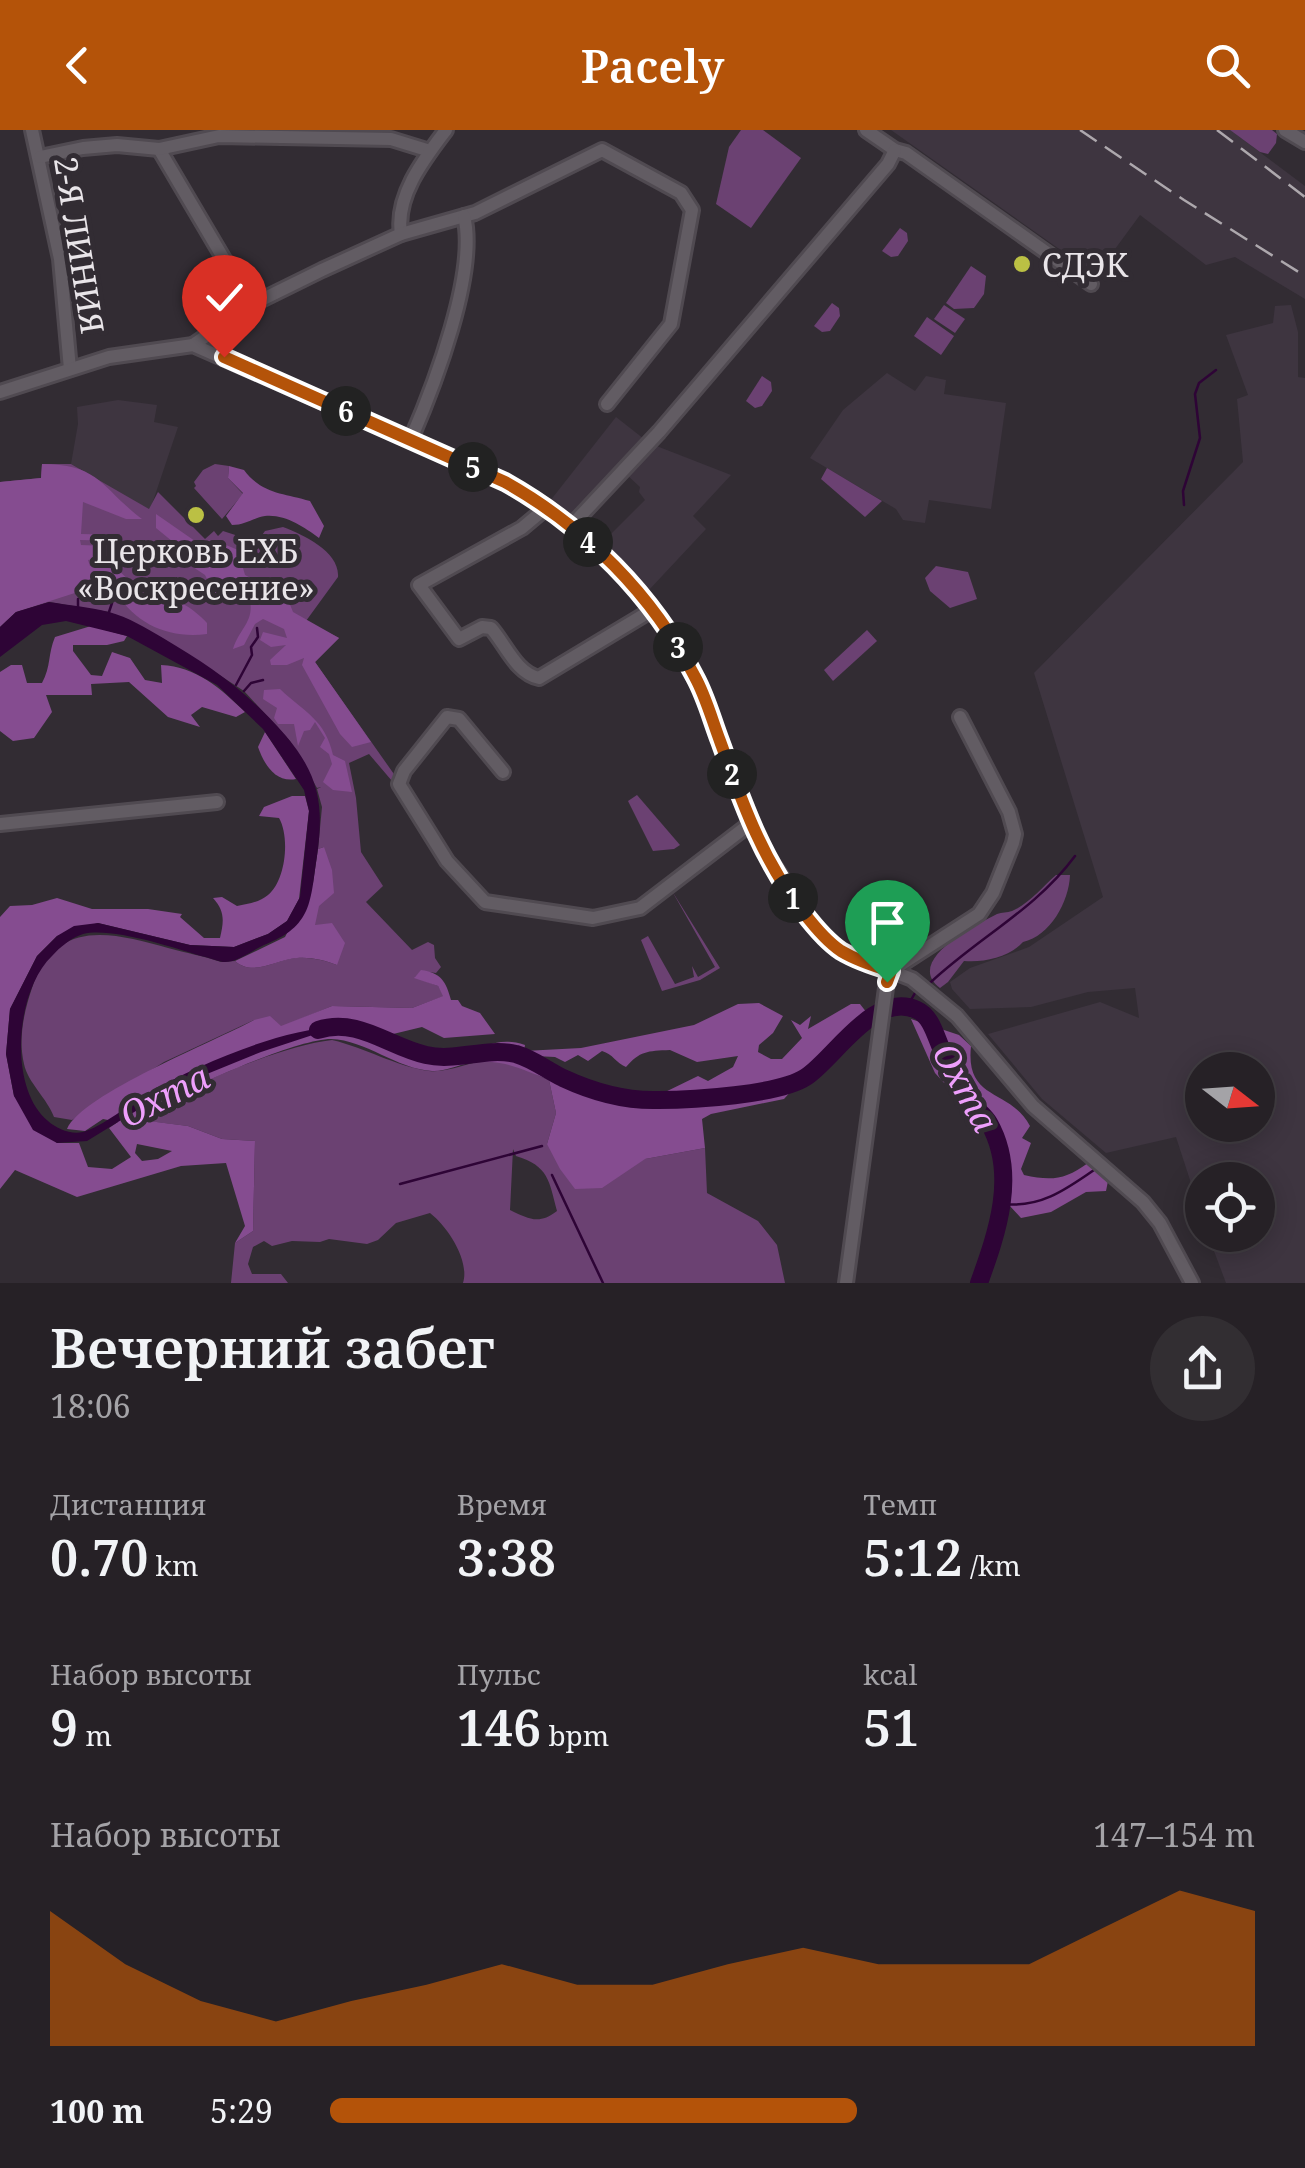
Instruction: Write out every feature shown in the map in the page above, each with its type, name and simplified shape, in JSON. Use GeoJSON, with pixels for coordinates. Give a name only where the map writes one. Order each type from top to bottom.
{"type":"FeatureCollection","features":[{"type":"Feature","properties":{"kind":"street","name":"2-Я ЛИНИЯ"},"geometry":{"type":"LineString","coordinates":[[32,130],[60,258],[70,370]]}},
{"type":"Feature","properties":{"kind":"street"},"geometry":{"type":"LineString","coordinates":[[401,234],[399,224],[409,186],[446,130]]}},
{"type":"Feature","properties":{"kind":"street"},"geometry":{"type":"LineString","coordinates":[[866,130],[895,150],[906,152],[1091,284]]}},
{"type":"Feature","properties":{"kind":"street"},"geometry":{"type":"LineString","coordinates":[[1284,130],[1305,142]]}},
{"type":"Feature","properties":{"kind":"street"},"geometry":{"type":"LineString","coordinates":[[40,157],[116,145],[158,150],[219,133],[391,139],[430,151]]}},
{"type":"Feature","properties":{"kind":"street"},"geometry":{"type":"LineString","coordinates":[[158,150],[251,305]]}},
{"type":"Feature","properties":{"kind":"street"},"geometry":{"type":"LineString","coordinates":[[193,346],[251,305],[401,234],[464,216],[602,150],[680,193],[690,202],[692,218],[671,324],[607,404]]}},
{"type":"Feature","properties":{"kind":"street"},"geometry":{"type":"LineString","coordinates":[[571,526],[888,164],[895,150]]}},
{"type":"Feature","properties":{"kind":"street"},"geometry":{"type":"LineString","coordinates":[[411,439],[451,326],[464,267],[464,216]]}},
{"type":"Feature","properties":{"kind":"street"},"geometry":{"type":"LineString","coordinates":[[0,392],[151,349],[193,346],[411,439],[505,482],[547,507],[622,573],[652,610],[696,679],[750,823],[776,872],[814,926],[841,950],[916,982],[957,1016],[1033,1106],[1143,1202],[1160,1223],[1192,1283]]}},
{"type":"Feature","properties":{"kind":"street"},"geometry":{"type":"LineString","coordinates":[[547,507],[522,528],[419,585],[458,639],[482,627],[491,628],[520,668],[528,676],[540,678],[652,610]]}},
{"type":"Feature","properties":{"kind":"street"},"geometry":{"type":"LineString","coordinates":[[504,772],[459,719],[447,717],[404,771],[399,784],[448,862],[485,902],[593,918],[640,908],[750,823]]}},
{"type":"Feature","properties":{"kind":"street"},"geometry":{"type":"LineString","coordinates":[[846,1283],[891,971],[979,914],[993,893],[1013,843],[1014,825],[1009,812],[960,717]]}},
{"type":"Feature","properties":{"kind":"street"},"geometry":{"type":"LineString","coordinates":[[0,824],[217,802]]}},
{"type":"Feature","properties":{"kind":"shaded area"},"geometry":{"type":"Polygon","coordinates":[[[741,130],[763,130],[801,158],[751,228],[716,204],[729,147],[741,130]]]}},
{"type":"Feature","properties":{"kind":"shaded area"},"geometry":{"type":"Polygon","coordinates":[[[891,130],[1230,130],[1305,186],[1305,299],[1235,257],[1206,265],[1140,215],[1096,275],[891,130]]]}},
{"type":"Feature","properties":{"kind":"shaded area"},"geometry":{"type":"Polygon","coordinates":[[[1230,130],[1272,130],[1277,134],[1276,143],[1268,154],[1260,152],[1230,130]]]}},
{"type":"Feature","properties":{"kind":"shaded area"},"geometry":{"type":"Polygon","coordinates":[[[900,228],[907,233],[908,241],[898,256],[891,257],[882,251],[900,228]]]}},
{"type":"Feature","properties":{"kind":"shaded area"},"geometry":{"type":"Polygon","coordinates":[[[971,266],[986,276],[984,294],[974,308],[954,309],[946,303],[971,266]]]}},
{"type":"Feature","properties":{"kind":"shaded area"},"geometry":{"type":"Polygon","coordinates":[[[832,303],[839,308],[840,316],[830,331],[822,332],[814,326],[832,303]]]}},
{"type":"Feature","properties":{"kind":"shaded area"},"geometry":{"type":"Polygon","coordinates":[[[944,305],[965,319],[955,333],[934,319],[944,305]]]}},
{"type":"Feature","properties":{"kind":"shaded area"},"geometry":{"type":"Polygon","coordinates":[[[1291,305],[1298,332],[1298,377],[1305,378],[1305,1283],[1226,1283],[1214,1252],[1275,1252],[1275,1162],[1185,1165],[1176,1137],[1106,1153],[1042,1099],[988,1034],[1100,1002],[1139,1018],[1135,988],[1088,992],[1031,1007],[970,1009],[950,982],[970,968],[1029,947],[1103,897],[1034,673],[1243,462],[1237,399],[1248,395],[1226,335],[1273,323],[1275,306],[1291,305]]]}},
{"type":"Feature","properties":{"kind":"shaded area"},"geometry":{"type":"Polygon","coordinates":[[[927,317],[954,336],[941,355],[914,336],[927,317]]]}},
{"type":"Feature","properties":{"kind":"shaded area"},"geometry":{"type":"Polygon","coordinates":[[[887,373],[915,391],[926,376],[946,380],[944,394],[1006,403],[991,509],[929,500],[925,523],[903,520],[896,509],[810,458],[843,410],[887,373]]]}},
{"type":"Feature","properties":{"kind":"shaded area"},"geometry":{"type":"Polygon","coordinates":[[[762,376],[771,382],[772,391],[762,406],[755,408],[746,401],[762,376]]]}},
{"type":"Feature","properties":{"kind":"shaded area"},"geometry":{"type":"Polygon","coordinates":[[[118,400],[157,405],[154,422],[178,427],[150,510],[71,464],[77,407],[118,400]]]}},
{"type":"Feature","properties":{"kind":"shaded area"},"geometry":{"type":"Polygon","coordinates":[[[616,417],[644,439],[573,520],[550,501],[616,417]]]}},
{"type":"Feature","properties":{"kind":"shaded area"},"geometry":{"type":"Polygon","coordinates":[[[654,445],[731,475],[693,516],[706,529],[648,591],[602,543],[645,500],[640,487],[626,474],[654,445]]]}},
{"type":"Feature","properties":{"kind":"shaded area"},"geometry":{"type":"Polygon","coordinates":[[[42,464],[71,464],[149,509],[158,492],[205,539],[214,531],[218,536],[223,531],[257,542],[265,531],[283,527],[327,552],[338,577],[306,621],[339,638],[315,662],[396,777],[392,781],[369,754],[349,763],[361,852],[383,886],[366,902],[412,950],[428,942],[434,945],[441,967],[436,973],[421,971],[415,977],[438,986],[444,996],[412,1008],[332,1006],[281,1027],[254,1020],[164,1062],[72,1120],[54,1117],[26,1071],[22,1035],[29,997],[42,965],[71,940],[107,935],[127,938],[221,962],[235,961],[249,968],[301,958],[337,965],[314,926],[324,847],[318,849],[322,807],[317,789],[321,787],[317,788],[290,741],[244,691],[165,640],[109,612],[49,602],[16,612],[0,482],[41,478],[42,464]]]}},
{"type":"Feature","properties":{"kind":"shaded area"},"geometry":{"type":"Polygon","coordinates":[[[42,464],[88,473],[142,519],[126,519],[83,502],[81,534],[121,535],[119,541],[80,540],[81,545],[106,546],[100,558],[88,560],[90,566],[117,569],[146,596],[172,599],[187,606],[207,623],[207,634],[168,632],[134,614],[117,593],[81,591],[16,612],[0,627],[0,482],[41,478],[42,464]]]}},
{"type":"Feature","properties":{"kind":"shaded area"},"geometry":{"type":"Polygon","coordinates":[[[215,464],[229,466],[228,478],[243,494],[222,519],[194,488],[203,470],[215,464]]]}},
{"type":"Feature","properties":{"kind":"shaded area"},"geometry":{"type":"Polygon","coordinates":[[[229,466],[244,470],[266,488],[310,501],[324,526],[319,538],[280,517],[261,517],[232,525],[226,516],[243,493],[228,478],[229,466]]]}},
{"type":"Feature","properties":{"kind":"shaded area"},"geometry":{"type":"Polygon","coordinates":[[[827,468],[882,501],[865,517],[821,479],[827,468]]]}},
{"type":"Feature","properties":{"kind":"shaded area"},"geometry":{"type":"Polygon","coordinates":[[[156,514],[205,548],[226,545],[238,550],[245,575],[287,597],[293,612],[339,638],[315,662],[371,742],[352,747],[340,734],[302,665],[304,658],[287,665],[271,665],[270,660],[286,645],[271,647],[260,640],[263,632],[287,638],[284,629],[263,619],[255,624],[244,645],[233,649],[248,620],[250,601],[215,595],[205,575],[178,557],[178,546],[156,528],[156,514]]]}},
{"type":"Feature","properties":{"kind":"shaded area"},"geometry":{"type":"Polygon","coordinates":[[[936,566],[968,572],[977,599],[950,608],[930,591],[925,578],[936,566]]]}},
{"type":"Feature","properties":{"kind":"shaded area"},"geometry":{"type":"Polygon","coordinates":[[[49,602],[101,610],[130,620],[229,682],[272,721],[297,751],[313,779],[320,822],[313,887],[306,911],[292,930],[244,956],[223,962],[109,933],[83,934],[55,953],[30,992],[24,1015],[22,1064],[35,1106],[56,1127],[83,1132],[148,1093],[216,1060],[291,1034],[340,1026],[261,1052],[175,1087],[87,1141],[57,1143],[33,1130],[14,1096],[6,1054],[10,1009],[37,956],[74,926],[98,923],[190,945],[234,947],[268,934],[287,921],[300,897],[309,811],[304,790],[263,729],[217,685],[127,636],[66,621],[42,625],[0,657],[0,627],[16,612],[49,602]]]}},
{"type":"Feature","properties":{"kind":"shaded area"},"geometry":{"type":"Polygon","coordinates":[[[91,626],[127,636],[124,641],[107,645],[73,645],[73,651],[91,675],[102,676],[112,652],[130,658],[145,680],[162,683],[161,665],[186,670],[207,680],[245,712],[236,717],[202,707],[191,715],[200,727],[168,717],[129,682],[91,684],[92,695],[46,695],[52,712],[34,738],[13,741],[0,731],[0,672],[11,665],[22,665],[27,683],[42,683],[55,637],[91,626]]]}},
{"type":"Feature","properties":{"kind":"shaded area"},"geometry":{"type":"Polygon","coordinates":[[[867,630],[877,641],[833,681],[824,670],[867,630]]]}},
{"type":"Feature","properties":{"kind":"shaded area"},"geometry":{"type":"Polygon","coordinates":[[[280,689],[319,724],[333,755],[345,761],[352,792],[333,790],[323,782],[332,764],[329,754],[320,747],[325,738],[315,722],[310,730],[304,731],[298,746],[294,724],[278,724],[274,718],[277,708],[263,699],[264,690],[280,689]]]}},
{"type":"Feature","properties":{"kind":"shaded area"},"geometry":{"type":"Polygon","coordinates":[[[265,732],[296,779],[282,778],[267,766],[258,747],[265,732]]]}},
{"type":"Feature","properties":{"kind":"shaded area"},"geometry":{"type":"Polygon","coordinates":[[[637,795],[680,845],[653,851],[628,801],[637,795]]]}},
{"type":"Feature","properties":{"kind":"shaded area"},"geometry":{"type":"Polygon","coordinates":[[[292,796],[305,796],[309,811],[299,899],[287,921],[268,934],[234,947],[190,945],[98,923],[57,936],[37,956],[10,1009],[6,1054],[14,1096],[57,1143],[79,1143],[88,1167],[112,1169],[131,1157],[109,1128],[118,1122],[103,1119],[85,1131],[67,1129],[97,1100],[254,1020],[270,1016],[281,1026],[332,1006],[412,1008],[443,996],[438,986],[414,978],[421,970],[438,976],[451,1000],[480,1013],[495,1034],[444,1038],[422,1027],[389,1035],[443,1050],[461,1051],[499,1042],[525,1045],[524,1051],[581,1048],[694,1025],[738,1004],[759,1003],[783,1016],[773,1033],[759,1045],[758,1052],[771,1059],[782,1059],[802,1038],[791,1020],[800,1025],[811,1016],[808,1029],[851,1004],[860,1004],[867,1013],[847,1029],[784,1099],[711,1114],[702,1119],[705,1148],[645,1159],[602,1188],[575,1189],[547,1144],[556,1113],[549,1080],[491,1062],[437,1071],[419,1069],[357,1044],[331,1039],[260,1059],[200,1084],[133,1119],[188,1126],[222,1139],[255,1141],[253,1231],[235,1243],[245,1226],[226,1163],[181,1166],[77,1197],[15,1170],[0,1189],[0,917],[10,906],[57,898],[92,909],[148,909],[182,914],[180,917],[204,938],[220,938],[222,916],[213,898],[222,897],[237,906],[254,902],[268,895],[279,879],[284,858],[282,826],[279,818],[259,816],[264,807],[292,796]],[[670,1050],[645,1053],[626,1067],[602,1051],[588,1061],[578,1055],[565,1062],[535,1056],[549,1072],[573,1084],[580,1086],[585,1081],[606,1091],[657,1096],[698,1076],[708,1081],[733,1067],[738,1056],[697,1062],[670,1050]],[[137,1144],[135,1153],[142,1161],[158,1159],[172,1151],[137,1144]]]}},
{"type":"Feature","properties":{"kind":"shaded area"},"geometry":{"type":"Polygon","coordinates":[[[324,847],[334,893],[319,906],[315,925],[332,923],[345,943],[337,965],[302,958],[249,968],[235,961],[285,937],[313,883],[318,849],[324,847]]]}},
{"type":"Feature","properties":{"kind":"shaded area"},"geometry":{"type":"Polygon","coordinates":[[[1056,875],[1070,875],[1069,885],[1062,906],[1042,933],[1004,955],[964,961],[940,988],[931,978],[930,967],[946,945],[997,914],[1018,908],[1056,875]]]}},
{"type":"Feature","properties":{"kind":"shaded area"},"geometry":{"type":"Polygon","coordinates":[[[672,891],[720,968],[700,980],[662,991],[641,940],[648,936],[675,984],[694,977],[692,966],[698,977],[715,967],[672,891]]]}},
{"type":"Feature","properties":{"kind":"shaded area"},"geometry":{"type":"Polygon","coordinates":[[[911,1019],[959,1035],[971,1046],[971,1064],[982,1086],[1012,1105],[1030,1126],[1022,1138],[1031,1143],[1021,1169],[1024,1175],[1057,1178],[1088,1163],[1095,1165],[1108,1181],[1106,1191],[1086,1192],[1051,1212],[1021,1218],[996,1191],[994,1137],[935,1073],[911,1019]]]}},
{"type":"Feature","properties":{"kind":"shaded area"},"geometry":{"type":"Polygon","coordinates":[[[332,1040],[429,1071],[491,1060],[520,1067],[549,1080],[556,1113],[547,1144],[645,1159],[705,1148],[707,1193],[758,1221],[777,1245],[785,1283],[463,1283],[463,1265],[456,1245],[430,1213],[396,1223],[378,1240],[367,1244],[329,1239],[272,1246],[264,1241],[253,1247],[248,1264],[252,1274],[281,1274],[288,1283],[231,1283],[235,1243],[253,1231],[255,1141],[222,1139],[188,1126],[131,1119],[230,1071],[332,1040]],[[513,1149],[510,1210],[534,1219],[557,1211],[546,1176],[535,1165],[516,1156],[513,1149]]]}},
{"type":"Feature","properties":{"kind":"waterway"},"geometry":{"type":"LineString","coordinates":[[1184,505],[1183,491],[1200,438],[1195,394],[1199,383],[1216,370]]}},
{"type":"Feature","properties":{"kind":"waterway"},"geometry":{"type":"LineString","coordinates":[[78,599],[78,607]]}},
{"type":"Feature","properties":{"kind":"waterway"},"geometry":{"type":"LineString","coordinates":[[109,612],[112,603]]}},
{"type":"Feature","properties":{"kind":"waterway"},"geometry":{"type":"LineString","coordinates":[[236,685],[252,655],[257,628]]}},
{"type":"Feature","properties":{"kind":"waterway"},"geometry":{"type":"LineString","coordinates":[[244,691],[251,683],[263,680]]}},
{"type":"Feature","properties":{"kind":"waterway"},"geometry":{"type":"LineString","coordinates":[[930,983],[1024,908],[1075,856]]}},
{"type":"Feature","properties":{"kind":"waterway"},"geometry":{"type":"LineString","coordinates":[[907,1007],[915,993]]}},
{"type":"Feature","properties":{"kind":"waterway","name":"Охта"},"geometry":{"type":"LineString","coordinates":[[318,1030],[347,1027],[437,1057],[516,1054],[597,1091],[633,1099],[673,1100],[735,1095],[793,1083],[817,1068],[871,1017],[901,1006],[917,1010],[930,1023],[962,1087],[998,1142],[1002,1203],[979,1283]]}},
{"type":"Feature","properties":{"kind":"waterway"},"geometry":{"type":"LineString","coordinates":[[400,1184],[542,1146]]}},
{"type":"Feature","properties":{"kind":"waterway"},"geometry":{"type":"LineString","coordinates":[[1003,1204],[1040,1201],[1094,1170]]}},
{"type":"Feature","properties":{"kind":"waterway"},"geometry":{"type":"LineString","coordinates":[[552,1175],[603,1283]]}},
{"type":"Feature","properties":{"kind":"railway"},"geometry":{"type":"LineString","coordinates":[[1080,130],[1305,276]]}},
{"type":"Feature","properties":{"kind":"railway"},"geometry":{"type":"LineString","coordinates":[[1217,130],[1305,197]]}},
{"type":"Feature","properties":{"kind":"place","name":"СДЭК"},"geometry":{"type":"Point","coordinates":[1022,264]}},
{"type":"Feature","properties":{"kind":"place","name":"Церковь ЕХБ «Воскресение»"},"geometry":{"type":"Point","coordinates":[196,515]}},
{"type":"Feature","properties":{"kind":"route"},"geometry":{"type":"LineString","coordinates":[[224,357],[505,482],[547,507],[594,546],[667,628],[687,662],[702,690],[750,823],[798,905],[841,950],[891,971],[887,982]]}}]}
